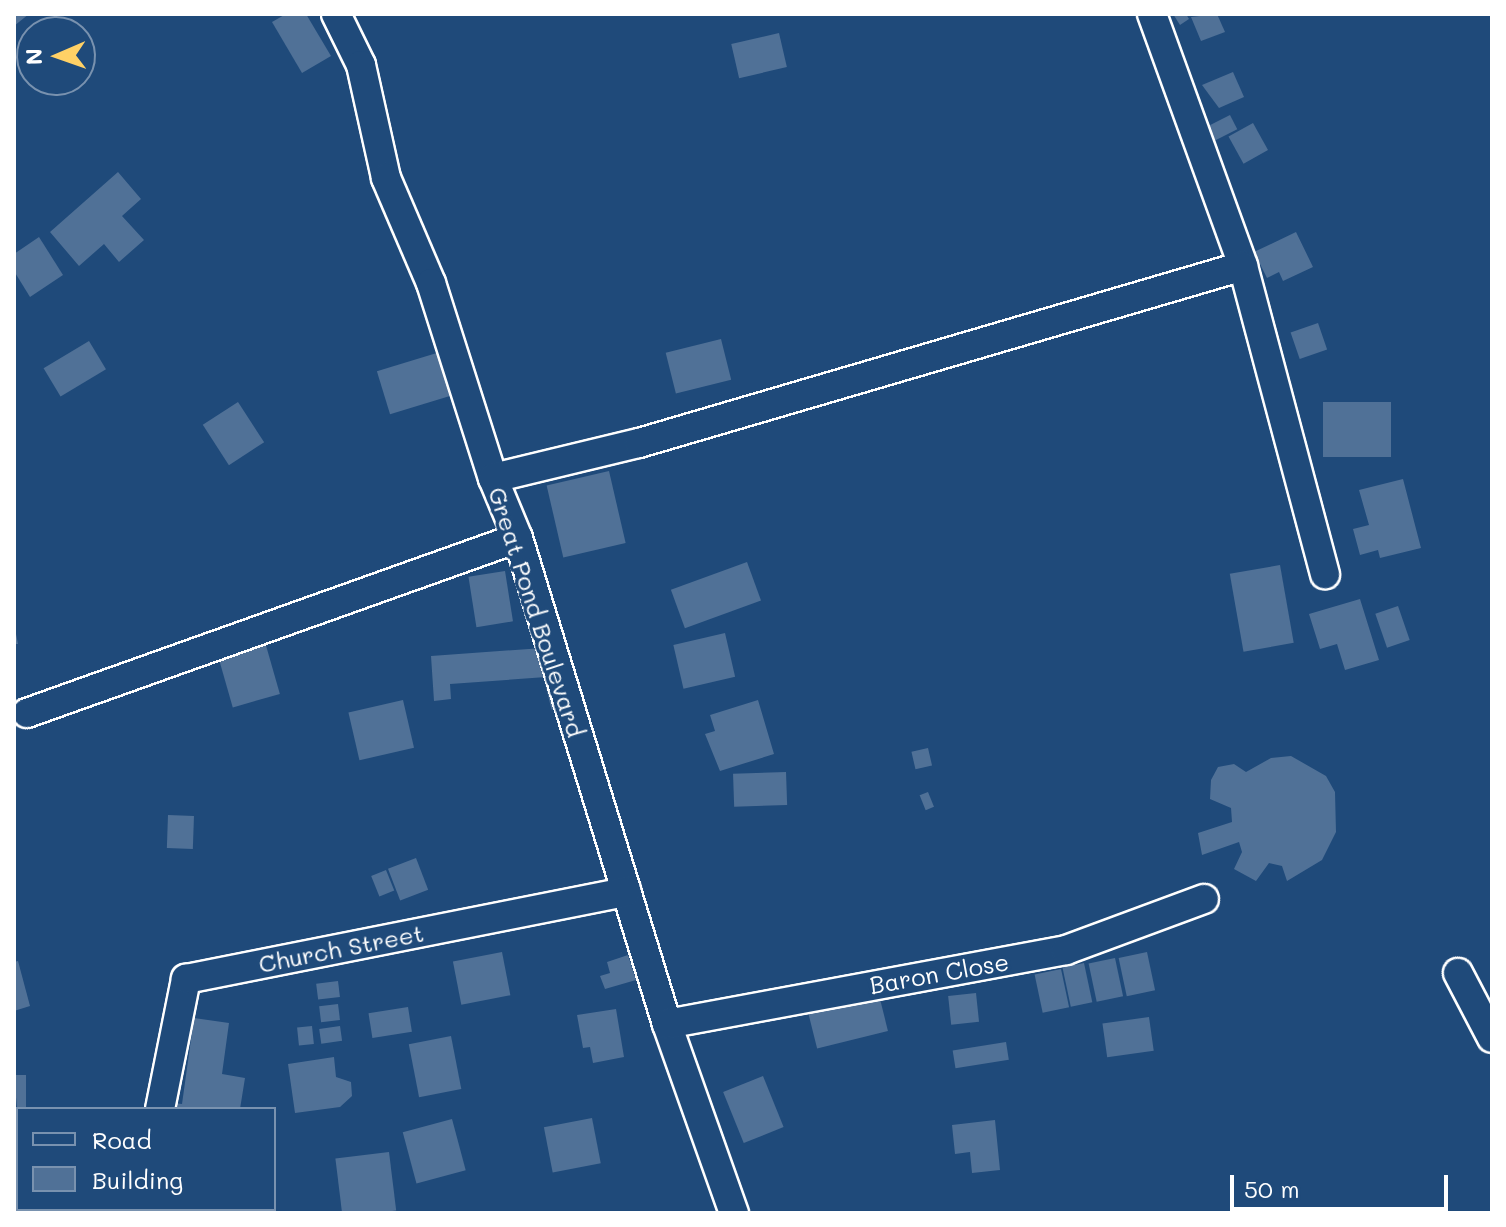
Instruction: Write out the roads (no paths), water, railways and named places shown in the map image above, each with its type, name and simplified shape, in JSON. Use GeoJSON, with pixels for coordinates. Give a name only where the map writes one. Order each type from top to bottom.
{"type":"FeatureCollection","features":[{"type":"Feature","properties":{"kind":"street","name":"Great Pond Boulevard"},"geometry":{"type":"LineString","coordinates":[[336,14],[361,65],[386,178],[431,283],[493,478],[518,538],[667,1024],[734,1213]]}},
{"type":"Feature","properties":{"kind":"street"},"geometry":{"type":"LineString","coordinates":[[1152,14],[1243,266],[1325,574]]}},
{"type":"Feature","properties":{"kind":"street"},"geometry":{"type":"LineString","coordinates":[[493,478],[639,443],[1243,266]]}},
{"type":"Feature","properties":{"kind":"street"},"geometry":{"type":"LineString","coordinates":[[27,713],[518,538]]}},
{"type":"Feature","properties":{"kind":"street","name":"Church Street"},"geometry":{"type":"LineString","coordinates":[[160,1107],[186,979],[626,892]]}},
{"type":"Feature","properties":{"kind":"street","name":"Baron Close"},"geometry":{"type":"LineString","coordinates":[[667,1024],[1066,950],[1204,899]]}},
{"type":"Feature","properties":{"kind":"street"},"geometry":{"type":"LineString","coordinates":[[1458,973],[1492,1038]]}}]}
